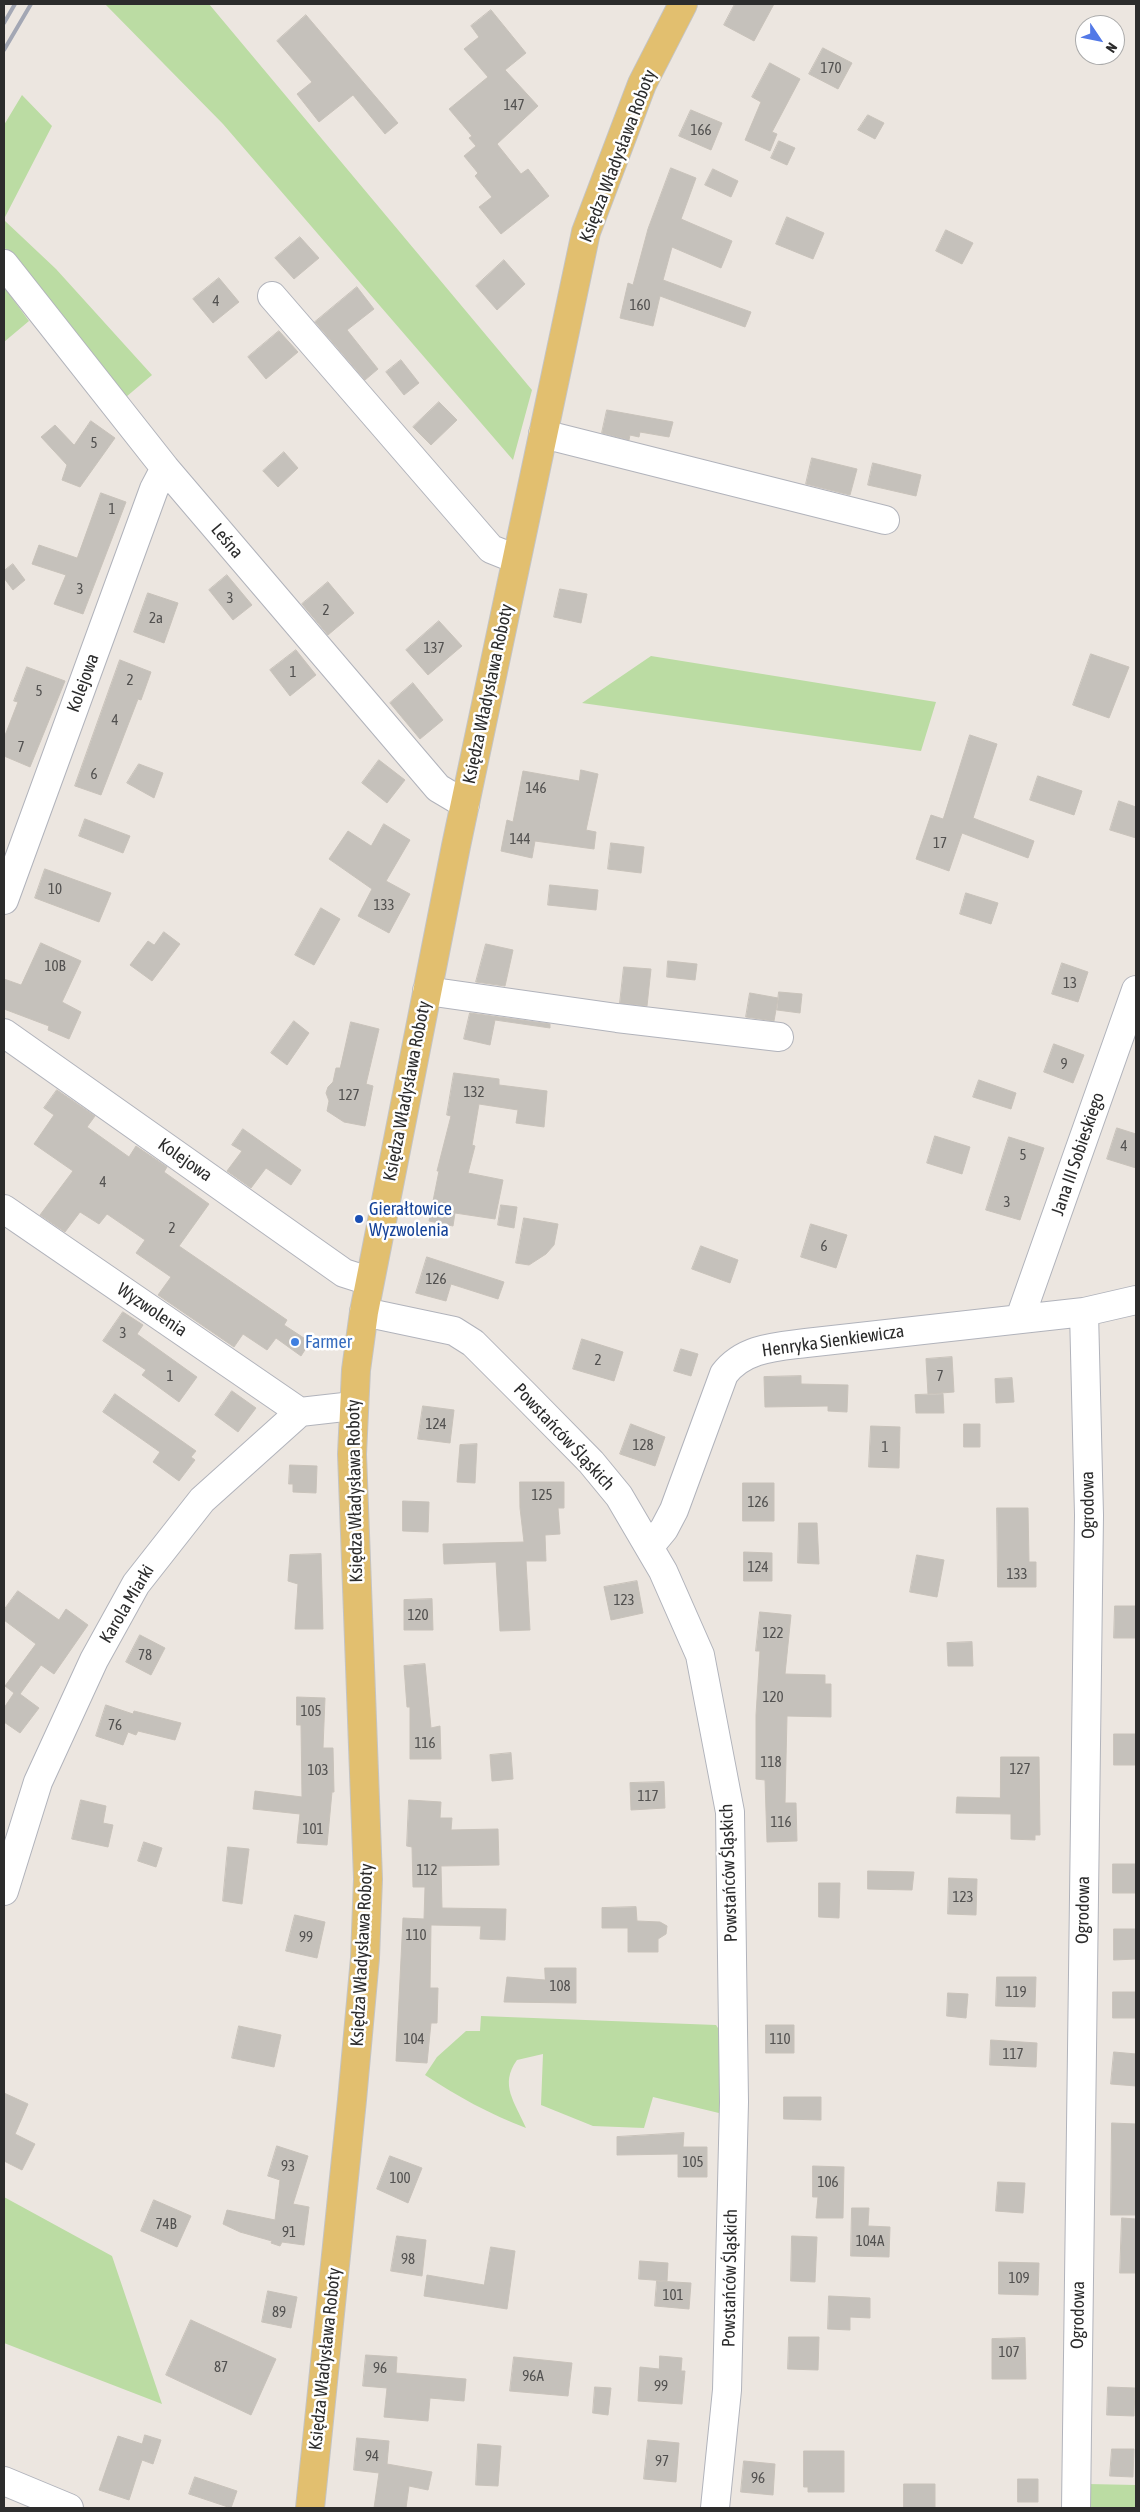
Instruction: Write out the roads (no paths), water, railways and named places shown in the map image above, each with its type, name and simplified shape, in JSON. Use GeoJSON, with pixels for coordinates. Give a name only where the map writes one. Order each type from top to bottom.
{"type":"FeatureCollection","features":[{"type":"Feature","properties":{"kind":"main road","name":"Księdza Władysława Roboty"},"geometry":{"type":"LineString","coordinates":[[310,2508],[352,2100],[367,1921],[368,1880],[352,1495],[353,1406],[364,1312],[465,804],[586,232],[642,84],[682,4]]}},
{"type":"Feature","properties":{"kind":"street","name":"Leśna"},"geometry":{"type":"LineString","coordinates":[[4,264],[165,468],[438,788],[465,804]]}},
{"type":"Feature","properties":{"kind":"street"},"geometry":{"type":"LineString","coordinates":[[272,296],[491,549],[516,559]]}},
{"type":"Feature","properties":{"kind":"street"},"geometry":{"type":"LineString","coordinates":[[543,434],[885,520]]}},
{"type":"Feature","properties":{"kind":"street","name":"Kolejowa"},"geometry":{"type":"LineString","coordinates":[[4,900],[154,489],[165,468]]}},
{"type":"Feature","properties":{"kind":"street","name":"Jana III Sobieskiego"},"geometry":{"type":"LineString","coordinates":[[1020,1318],[1136,990]]}},
{"type":"Feature","properties":{"kind":"street"},"geometry":{"type":"LineString","coordinates":[[427,991],[617,1018],[779,1037]]}},
{"type":"Feature","properties":{"kind":"street","name":"Kolejowa"},"geometry":{"type":"LineString","coordinates":[[4,1033],[344,1273],[369,1281]]}},
{"type":"Feature","properties":{"kind":"street","name":"Wyzwolenia"},"geometry":{"type":"LineString","coordinates":[[4,1208],[300,1412]]}},
{"type":"Feature","properties":{"kind":"street","name":"Henryka Sienkiewicza"},"geometry":{"type":"LineString","coordinates":[[650,1546],[664,1529],[674,1510],[718,1386],[724,1374],[738,1360],[766,1348],[1084,1312],[1136,1300]]}},
{"type":"Feature","properties":{"kind":"street","name":"Powstańców Śląskich"},"geometry":{"type":"LineString","coordinates":[[364,1312],[445,1329],[473,1343],[591,1462],[619,1496],[650,1546],[700,1655],[730,1812],[734,2112],[727,2390],[716,2508]]}},
{"type":"Feature","properties":{"kind":"street","name":"Ogrodowa"},"geometry":{"type":"LineString","coordinates":[[1076,2508],[1089,1515],[1084,1312]]}},
{"type":"Feature","properties":{"kind":"street"},"geometry":{"type":"LineString","coordinates":[[300,1412],[353,1406]]}},
{"type":"Feature","properties":{"kind":"street","name":"Karola Miarki"},"geometry":{"type":"LineString","coordinates":[[4,1891],[38,1782],[94,1660],[136,1584],[202,1500],[300,1412]]}},
{"type":"Feature","properties":{"kind":"street"},"geometry":{"type":"LineString","coordinates":[[4,2481],[69,2508]]}},
{"type":"Feature","properties":{"kind":"railway"},"geometry":{"type":"LineString","coordinates":[[4,23],[15,4]]}},
{"type":"Feature","properties":{"kind":"railway"},"geometry":{"type":"LineString","coordinates":[[4,50],[31,4]]}},
{"type":"Feature","properties":{"kind":"place","name":"Gierałtowice Wyzwolenia"},"geometry":{"type":"Point","coordinates":[359,1219]}},
{"type":"Feature","properties":{"kind":"place","name":"Farmer"},"geometry":{"type":"Point","coordinates":[295,1342]}}]}
